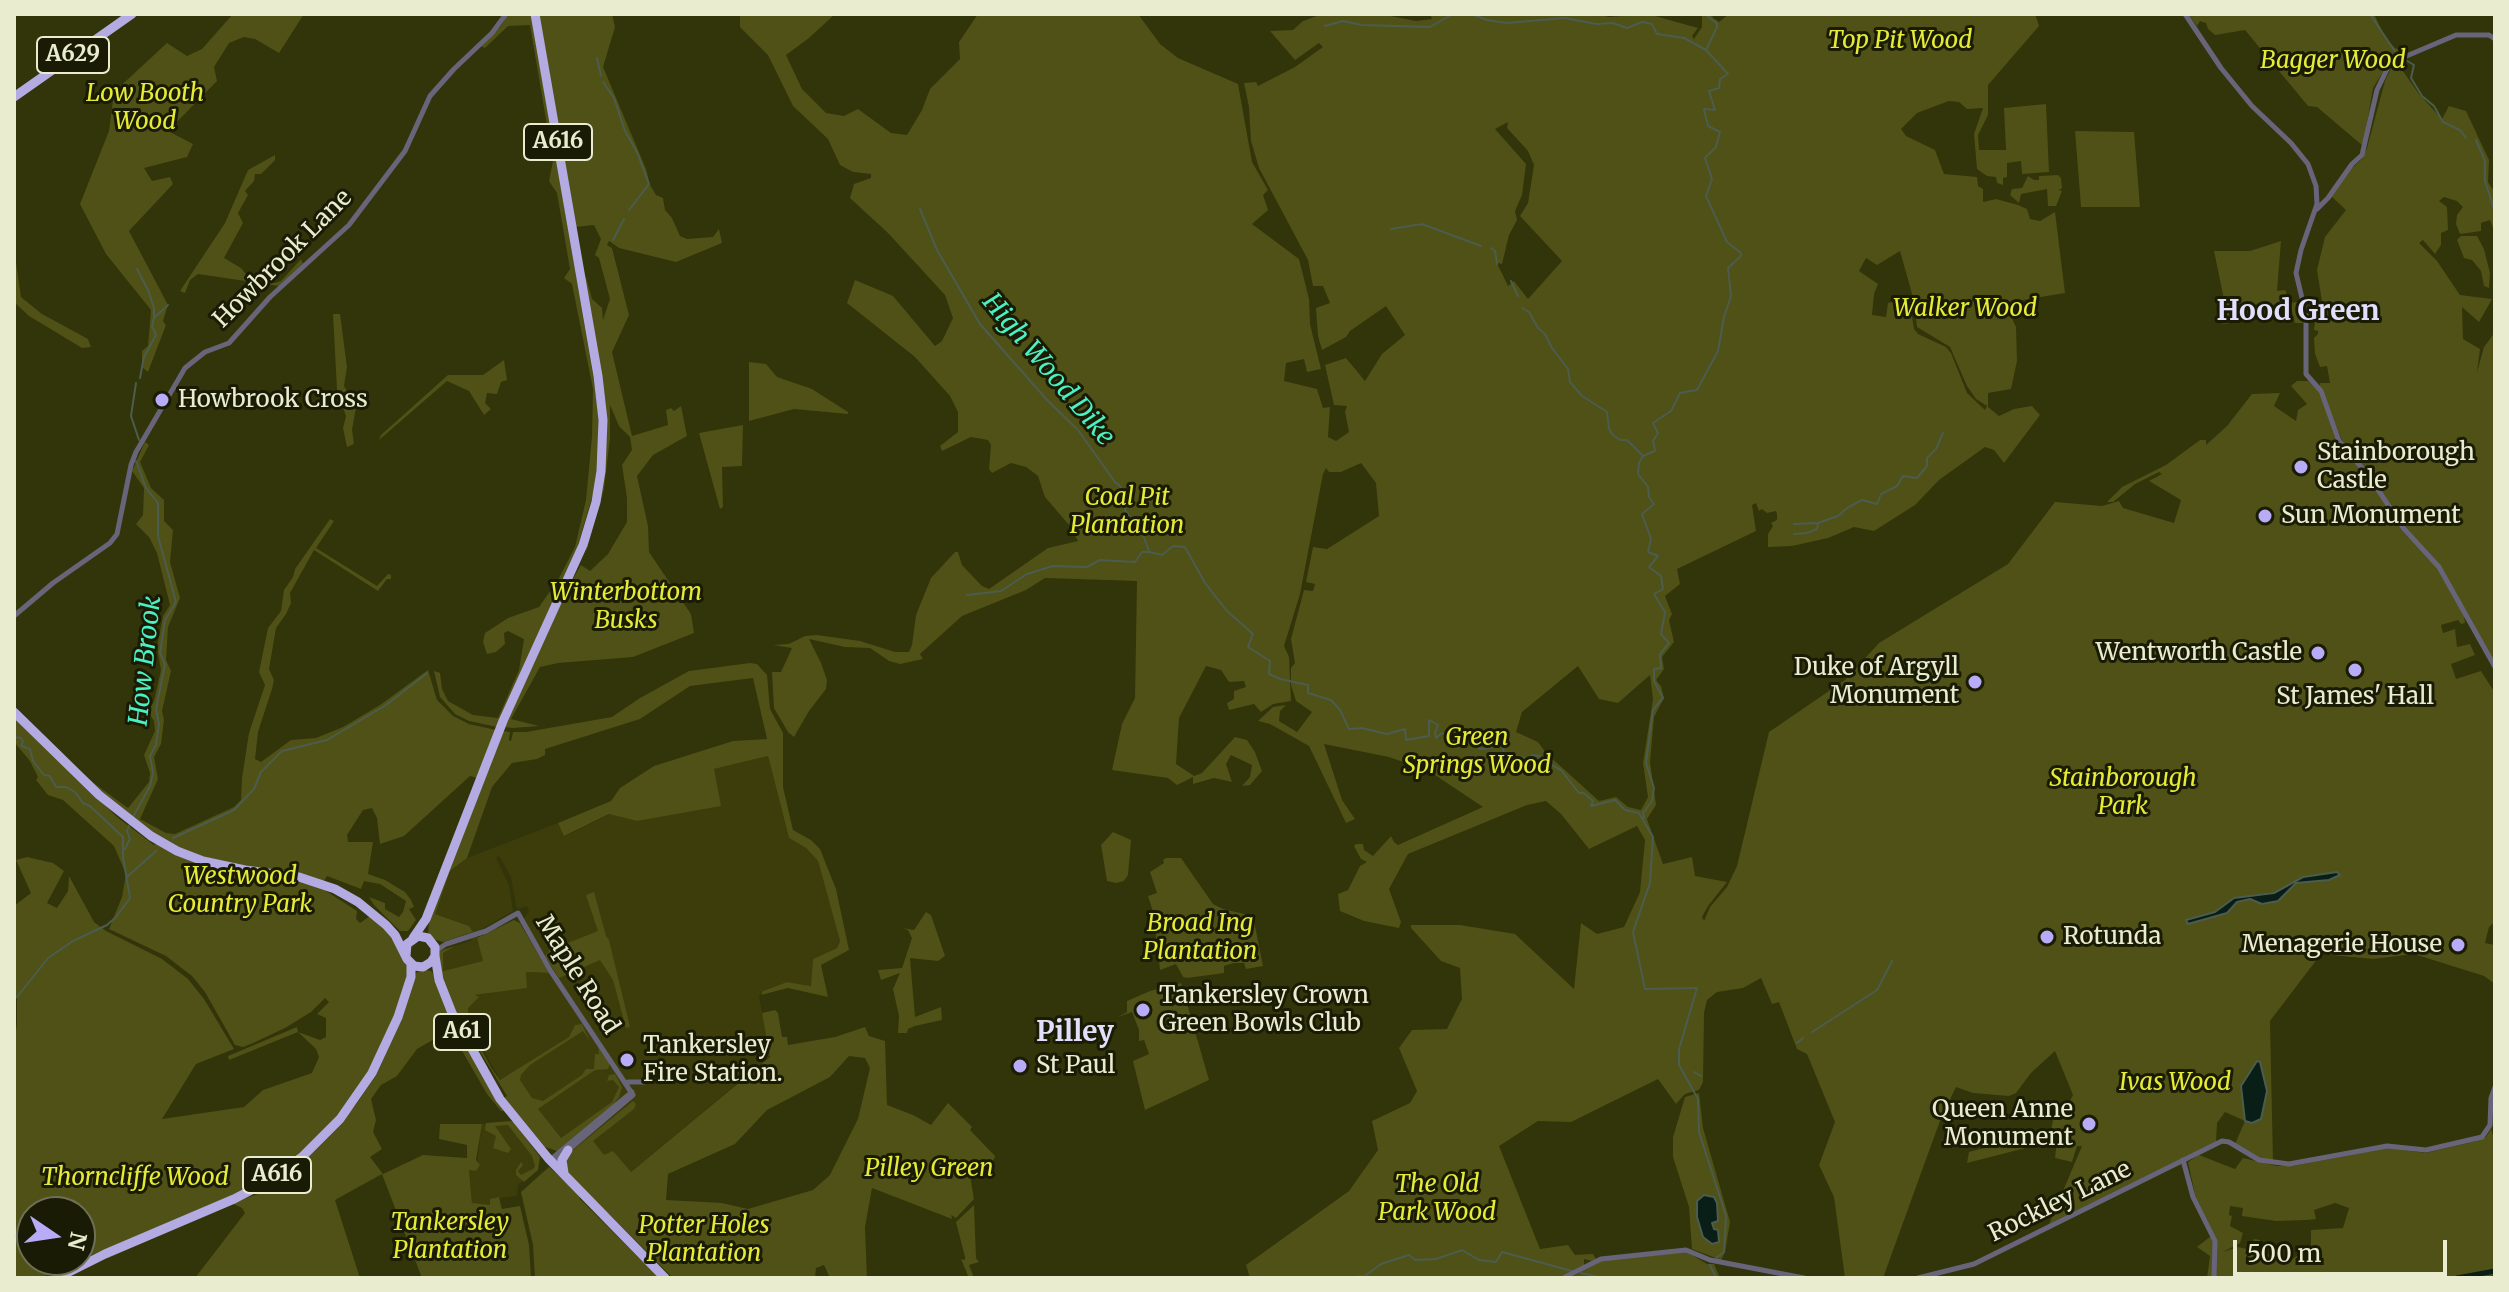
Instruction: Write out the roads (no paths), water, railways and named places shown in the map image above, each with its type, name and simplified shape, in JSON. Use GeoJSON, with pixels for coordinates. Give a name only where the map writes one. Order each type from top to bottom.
{"type":"FeatureCollection","features":[{"type":"Feature","properties":{"kind":"highway","name":"A629"},"geometry":{"type":"LineString","coordinates":[[14,97],[132,14]]}},
{"type":"Feature","properties":{"kind":"highway","name":"A616"},"geometry":{"type":"LineString","coordinates":[[412,939],[426,919],[497,735],[583,545],[596,502],[601,471],[602,403],[535,14]]}},
{"type":"Feature","properties":{"kind":"highway"},"geometry":{"type":"LineString","coordinates":[[14,712],[119,813],[160,842],[203,861],[286,874],[325,884],[365,907],[401,940],[412,939],[433,947],[416,963]]}},
{"type":"Feature","properties":{"kind":"highway","name":"A616"},"geometry":{"type":"LineString","coordinates":[[426,919],[433,947]]}},
{"type":"Feature","properties":{"kind":"highway"},"geometry":{"type":"LineString","coordinates":[[395,935],[416,963],[432,968],[438,976]]}},
{"type":"Feature","properties":{"kind":"highway"},"geometry":{"type":"LineString","coordinates":[[412,939],[406,948],[416,963]]}},
{"type":"Feature","properties":{"kind":"highway","name":"A61"},"geometry":{"type":"LineString","coordinates":[[433,947],[438,976],[452,1013],[492,1086],[540,1150],[668,1278]]}},
{"type":"Feature","properties":{"kind":"highway","name":"A616"},"geometry":{"type":"LineString","coordinates":[[57,1278],[95,1258],[234,1199],[263,1184],[302,1157],[340,1119],[372,1073],[398,1017],[416,963]]}},
{"type":"Feature","properties":{"kind":"highway"},"geometry":{"type":"LineString","coordinates":[[540,1150],[552,1153],[564,1151],[565,1176]]}},
{"type":"Feature","properties":{"kind":"street","name":"Howbrook Lane"},"geometry":{"type":"LineString","coordinates":[[14,616],[53,583],[110,543],[117,534],[131,465],[185,368],[205,352],[229,343],[270,297],[349,225],[405,151],[424,106],[439,84],[492,33],[506,14]]}},
{"type":"Feature","properties":{"kind":"street"},"geometry":{"type":"LineString","coordinates":[[2185,14],[2252,106],[2306,159],[2317,193],[2316,209],[2296,273],[2306,315],[2308,378],[2323,395],[2339,441],[2369,476],[2404,529],[2439,567],[2495,667]]}},
{"type":"Feature","properties":{"kind":"street"},"geometry":{"type":"LineString","coordinates":[[2316,209],[2362,155],[2377,90],[2390,63],[2456,35],[2489,35],[2495,39]]}},
{"type":"Feature","properties":{"kind":"street","name":"Maple Road"},"geometry":{"type":"LineString","coordinates":[[433,947],[486,931],[518,913],[558,982],[632,1093]]}},
{"type":"Feature","properties":{"kind":"street"},"geometry":{"type":"LineString","coordinates":[[622,1100],[624,1083],[644,1082]]}},
{"type":"Feature","properties":{"kind":"street","name":"Rockley Lane"},"geometry":{"type":"LineString","coordinates":[[1918,1278],[1950,1272],[1994,1255],[2222,1141],[2259,1160],[2289,1164],[2387,1146],[2426,1150],[2478,1138],[2489,1129],[2491,1098],[2495,1087]]}},
{"type":"Feature","properties":{"kind":"street"},"geometry":{"type":"LineString","coordinates":[[564,1151],[632,1093]]}},
{"type":"Feature","properties":{"kind":"street"},"geometry":{"type":"LineString","coordinates":[[551,1162],[632,1093]]}},
{"type":"Feature","properties":{"kind":"street"},"geometry":{"type":"LineString","coordinates":[[2183,1160],[2193,1197],[2215,1241],[2214,1278]]}},
{"type":"Feature","properties":{"kind":"street"},"geometry":{"type":"LineString","coordinates":[[1563,1278],[1603,1259],[1681,1250],[1705,1258],[1804,1278]]}},
{"type":"Feature","properties":{"kind":"waterway"},"geometry":{"type":"LineString","coordinates":[[1325,26],[1343,21],[1362,25],[1430,27],[1453,14],[1471,14],[1507,23],[1564,18],[1597,24],[1613,23],[1627,28],[1642,22],[1652,24],[1657,34],[1684,38],[1706,50]]}},
{"type":"Feature","properties":{"kind":"waterway"},"geometry":{"type":"LineString","coordinates":[[1644,818],[1643,813],[1652,801],[1654,788],[1646,763],[1653,710],[1663,698],[1654,681],[1654,669],[1661,668],[1660,654],[1669,643],[1661,634],[1665,612],[1654,594],[1663,589],[1661,576],[1649,567],[1658,556],[1648,552],[1651,539],[1642,514],[1654,504],[1648,487],[1638,474],[1639,463],[1643,456],[1655,451],[1653,441],[1658,433],[1653,423],[1671,411],[1680,393],[1697,390],[1718,351],[1731,296],[1728,268],[1741,256],[1727,242],[1706,196],[1712,179],[1705,158],[1716,147],[1720,132],[1708,126],[1704,109],[1715,110],[1709,91],[1719,88],[1720,79],[1728,74],[1706,50],[1717,27],[1708,14]]}},
{"type":"Feature","properties":{"kind":"waterway"},"geometry":{"type":"LineString","coordinates":[[2370,14],[2398,56]]}},
{"type":"Feature","properties":{"kind":"waterway"},"geometry":{"type":"LineString","coordinates":[[597,58],[601,76]]}},
{"type":"Feature","properties":{"kind":"waterway"},"geometry":{"type":"LineString","coordinates":[[2404,59],[2414,65],[2411,78],[2422,96],[2434,106],[2443,122],[2460,130],[2466,138]]}},
{"type":"Feature","properties":{"kind":"waterway"},"geometry":{"type":"LineString","coordinates":[[603,82],[614,98],[649,184],[629,210]]}},
{"type":"Feature","properties":{"kind":"waterway"},"geometry":{"type":"LineString","coordinates":[[2476,140],[2485,161],[2485,181],[2495,212]]}},
{"type":"Feature","properties":{"kind":"waterway","name":"High Wood Dike"},"geometry":{"type":"LineString","coordinates":[[920,209],[937,250],[980,324],[1078,430],[1120,486],[1127,500],[1125,510],[1143,535],[1149,551]]}},
{"type":"Feature","properties":{"kind":"waterway"},"geometry":{"type":"LineString","coordinates":[[613,240],[624,219]]}},
{"type":"Feature","properties":{"kind":"waterway"},"geometry":{"type":"LineString","coordinates":[[1391,229],[1422,224],[1481,246]]}},
{"type":"Feature","properties":{"kind":"waterway"},"geometry":{"type":"LineString","coordinates":[[1491,248],[1495,251],[1497,264]]}},
{"type":"Feature","properties":{"kind":"waterway","name":"How Brook"},"geometry":{"type":"LineString","coordinates":[[137,269],[148,290],[154,316]]}},
{"type":"Feature","properties":{"kind":"waterway"},"geometry":{"type":"LineString","coordinates":[[1511,281],[1518,296]]}},
{"type":"Feature","properties":{"kind":"waterway"},"geometry":{"type":"LineString","coordinates":[[140,378],[144,357],[156,335],[152,326],[154,318],[168,305]]}},
{"type":"Feature","properties":{"kind":"waterway"},"geometry":{"type":"LineString","coordinates":[[1522,308],[1529,312],[1568,369],[1570,382],[1582,396],[1607,412],[1613,435],[1627,440],[1643,456]]}},
{"type":"Feature","properties":{"kind":"waterway","name":"How Brook"},"geometry":{"type":"LineString","coordinates":[[136,383],[131,416],[139,440]]}},
{"type":"Feature","properties":{"kind":"waterway"},"geometry":{"type":"LineString","coordinates":[[1794,524],[1818,523],[1838,516],[1862,500],[1877,504],[1881,494],[1897,486],[1903,476],[1917,478],[1927,466],[1927,458],[1936,449],[1943,433]]}},
{"type":"Feature","properties":{"kind":"waterway","name":"How Brook"},"geometry":{"type":"LineString","coordinates":[[133,817],[150,786],[153,773],[150,756],[156,745],[159,724],[156,709],[165,664],[160,653],[165,620],[176,602],[158,536],[158,503],[146,488],[136,461]]}},
{"type":"Feature","properties":{"kind":"waterway"},"geometry":{"type":"LineString","coordinates":[[1794,534],[1817,529],[1818,524]]}},
{"type":"Feature","properties":{"kind":"waterway"},"geometry":{"type":"LineString","coordinates":[[1149,552],[1162,555],[1173,546],[1185,547],[1205,583],[1227,611],[1253,634],[1248,647],[1270,661],[1269,674],[1308,685],[1308,693],[1331,700],[1349,729],[1362,728],[1387,734],[1405,729],[1406,740],[1429,736],[1429,720],[1438,725],[1436,738],[1442,733],[1456,741],[1462,737],[1463,743],[1481,749],[1502,746],[1506,759],[1515,761],[1521,757],[1540,756],[1538,762],[1561,770],[1579,793],[1584,793],[1593,801],[1591,806],[1615,800],[1625,810],[1639,813],[1653,837],[1650,883],[1633,932],[1645,989],[1697,988],[1679,1049],[1679,1065],[1698,1099],[1699,1132],[1726,1216],[1724,1252],[1716,1258]]}},
{"type":"Feature","properties":{"kind":"waterway"},"geometry":{"type":"LineString","coordinates":[[967,595],[1001,591],[1027,574],[1053,566],[1087,567],[1100,560],[1135,562],[1142,552],[1148,552]]}},
{"type":"Feature","properties":{"kind":"waterway"},"geometry":{"type":"LineString","coordinates":[[173,838],[234,810],[254,789],[261,772],[282,751],[327,740],[386,705],[427,673]]}},
{"type":"Feature","properties":{"kind":"waterway"},"geometry":{"type":"LineString","coordinates":[[14,737],[21,738],[21,746],[30,749],[33,761],[44,775],[50,776],[56,787],[66,787],[75,792],[83,803],[123,837],[130,898],[107,925],[73,941],[48,958],[17,997]]}},
{"type":"Feature","properties":{"kind":"waterway","name":"How Brook"},"geometry":{"type":"LineString","coordinates":[[125,849],[130,839],[129,826]]}},
{"type":"Feature","properties":{"kind":"waterway"},"geometry":{"type":"LineString","coordinates":[[128,876],[156,851]]}},
{"type":"Feature","properties":{"kind":"waterway"},"geometry":{"type":"LineString","coordinates":[[1812,1032],[1877,990],[1892,961]]}},
{"type":"Feature","properties":{"kind":"waterway"},"geometry":{"type":"LineString","coordinates":[[1797,1043],[1803,1038]]}},
{"type":"Feature","properties":{"kind":"waterway"},"geometry":{"type":"LineString","coordinates":[[1694,1072],[1701,1076]]}},
{"type":"Feature","properties":{"kind":"waterway"},"geometry":{"type":"LineString","coordinates":[[1341,1278],[1365,1276],[1381,1264],[1409,1255],[1415,1260],[1436,1259],[1462,1250],[1479,1260],[1496,1262],[1502,1252],[1572,1271]]}},
{"type":"Feature","properties":{"kind":"waterway"},"geometry":{"type":"LineString","coordinates":[[1710,1265],[1716,1278]]}},
{"type":"Feature","properties":{"kind":"waterway"},"geometry":{"type":"LineString","coordinates":[[2457,1278],[2495,1271]]}},
{"type":"Feature","properties":{"kind":"waterway"},"geometry":{"type":"LineString","coordinates":[[1581,1273],[1603,1278]]}},
{"type":"Feature","properties":{"kind":"place","name":"Howbrook Cross"},"geometry":{"type":"Point","coordinates":[162,400]}},
{"type":"Feature","properties":{"kind":"place","name":"Stainborough Castle"},"geometry":{"type":"Point","coordinates":[2301,467]}},
{"type":"Feature","properties":{"kind":"place","name":"Sun Monument"},"geometry":{"type":"Point","coordinates":[2265,516]}},
{"type":"Feature","properties":{"kind":"place","name":"Wentworth Castle"},"geometry":{"type":"Point","coordinates":[2318,653]}},
{"type":"Feature","properties":{"kind":"place","name":"St James' Hall"},"geometry":{"type":"Point","coordinates":[2355,670]}},
{"type":"Feature","properties":{"kind":"place","name":"Duke of Argyll Monument"},"geometry":{"type":"Point","coordinates":[1975,682]}},
{"type":"Feature","properties":{"kind":"place","name":"Rotunda"},"geometry":{"type":"Point","coordinates":[2047,937]}},
{"type":"Feature","properties":{"kind":"place","name":"Menagerie House"},"geometry":{"type":"Point","coordinates":[2458,945]}},
{"type":"Feature","properties":{"kind":"place","name":"Tankersley Crown Green Bowls Club"},"geometry":{"type":"Point","coordinates":[1143,1010]}},
{"type":"Feature","properties":{"kind":"place","name":"Tankersley Fire Station."},"geometry":{"type":"Point","coordinates":[627,1060]}},
{"type":"Feature","properties":{"kind":"place","name":"St Paul"},"geometry":{"type":"Point","coordinates":[1020,1066]}},
{"type":"Feature","properties":{"kind":"place","name":"Queen Anne Monument"},"geometry":{"type":"Point","coordinates":[2089,1124]}},
{"type":"Feature","properties":{"kind":"district","name":"Hood Green"},"geometry":{"type":"Point","coordinates":[2298,312]}},
{"type":"Feature","properties":{"kind":"district","name":"Pilley"},"geometry":{"type":"Point","coordinates":[1075,1033]}},
{"type":"Feature","properties":{"kind":"park label","name":"Top Pit Wood"},"geometry":{"type":"Point","coordinates":[1900,41]}},
{"type":"Feature","properties":{"kind":"park label","name":"Bagger Wood"},"geometry":{"type":"Point","coordinates":[2333,61]}},
{"type":"Feature","properties":{"kind":"park label","name":"Low Booth Wood"},"geometry":{"type":"Point","coordinates":[145,108]}},
{"type":"Feature","properties":{"kind":"park label","name":"Walker Wood"},"geometry":{"type":"Point","coordinates":[1965,309]}},
{"type":"Feature","properties":{"kind":"park label","name":"Coal Pit Plantation"},"geometry":{"type":"Point","coordinates":[1127,512]}},
{"type":"Feature","properties":{"kind":"park label","name":"Winterbottom Busks"},"geometry":{"type":"Point","coordinates":[626,607]}},
{"type":"Feature","properties":{"kind":"park label","name":"Green Springs Wood"},"geometry":{"type":"Point","coordinates":[1477,752]}},
{"type":"Feature","properties":{"kind":"park label","name":"Stainborough Park"},"geometry":{"type":"Point","coordinates":[2123,793]}},
{"type":"Feature","properties":{"kind":"park label","name":"Westwood Country Park"},"geometry":{"type":"Point","coordinates":[240,891]}},
{"type":"Feature","properties":{"kind":"park label","name":"Broad Ing Plantation"},"geometry":{"type":"Point","coordinates":[1200,938]}},
{"type":"Feature","properties":{"kind":"park label","name":"Ivas Wood"},"geometry":{"type":"Point","coordinates":[2175,1083]}},
{"type":"Feature","properties":{"kind":"park label","name":"Pilley Green"},"geometry":{"type":"Point","coordinates":[929,1169]}},
{"type":"Feature","properties":{"kind":"park label","name":"Thorncliffe Wood"},"geometry":{"type":"Point","coordinates":[135,1178]}},
{"type":"Feature","properties":{"kind":"park label","name":"The Old Park Wood"},"geometry":{"type":"Point","coordinates":[1437,1199]}},
{"type":"Feature","properties":{"kind":"park label","name":"Tankersley Plantation"},"geometry":{"type":"Point","coordinates":[450,1237]}},
{"type":"Feature","properties":{"kind":"park label","name":"Potter Holes Plantation"},"geometry":{"type":"Point","coordinates":[704,1240]}}]}
